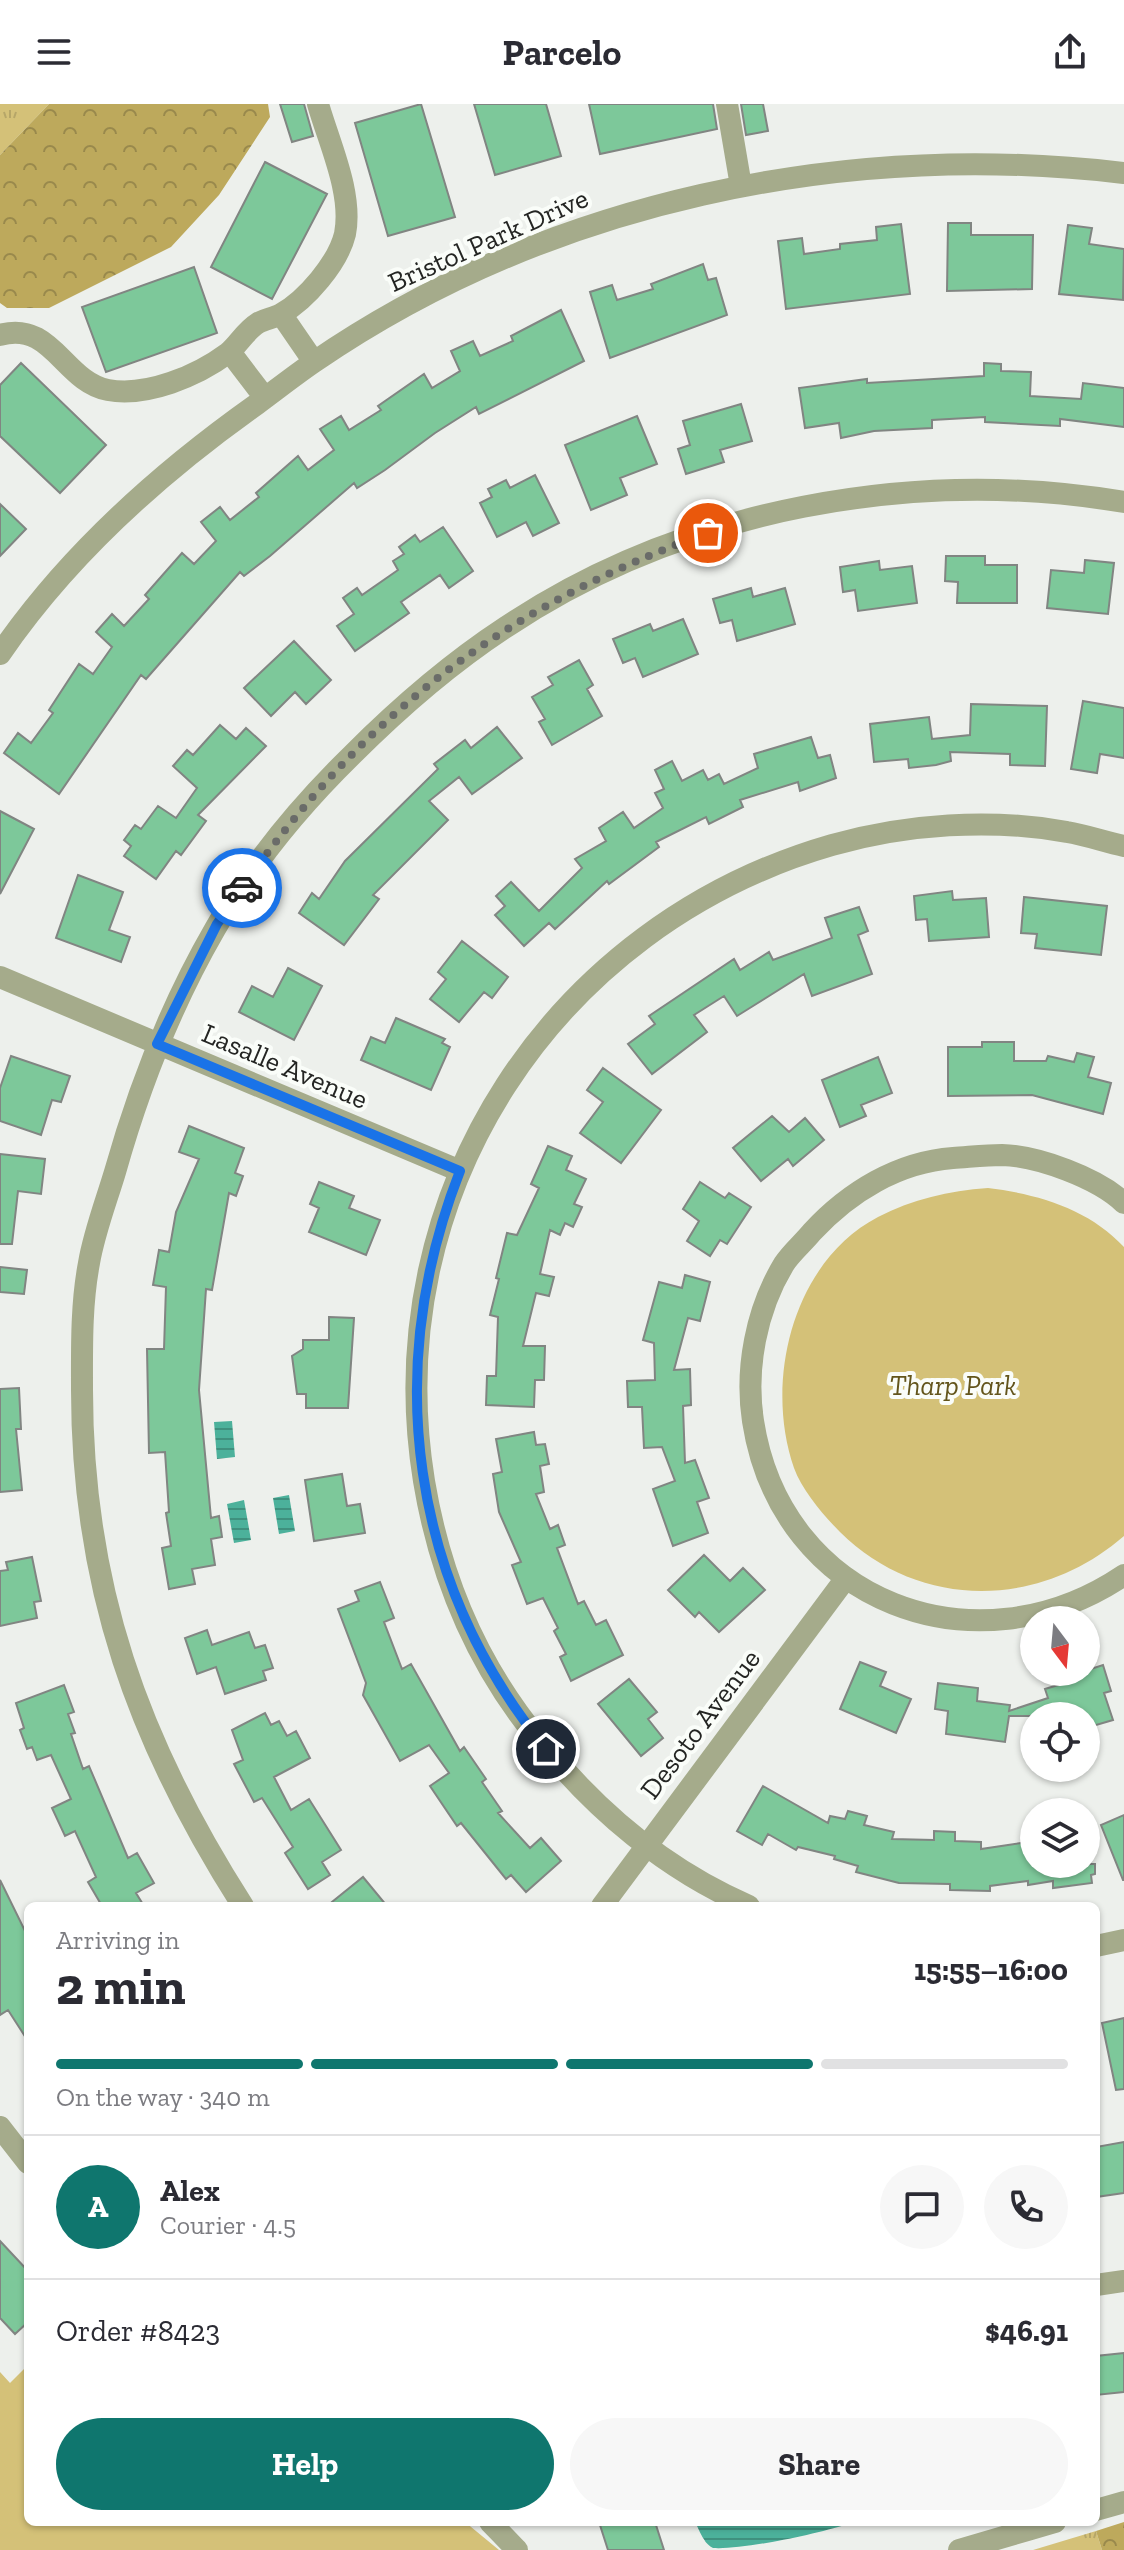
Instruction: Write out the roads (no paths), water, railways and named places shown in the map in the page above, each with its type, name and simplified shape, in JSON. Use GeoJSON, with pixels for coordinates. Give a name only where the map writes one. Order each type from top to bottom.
{"type":"FeatureCollection","features":[{"type":"Feature","properties":{"kind":"street"},"geometry":{"type":"LineString","coordinates":[[0,335],[13,331],[43,339],[90,383],[112,391],[162,385],[230,352],[242,335],[258,323],[281,314],[314,285],[344,238],[348,215],[344,194],[318,104]]}},
{"type":"Feature","properties":{"kind":"street"},"geometry":{"type":"LineString","coordinates":[[727,104],[741,186]]}},
{"type":"Feature","properties":{"kind":"street","name":"Bristol Park Drive"},"geometry":{"type":"LineString","coordinates":[[0,654],[61,578],[187,456],[314,362],[422,299],[514,256],[610,218],[741,186],[852,170],[963,163],[1124,173]]}},
{"type":"Feature","properties":{"kind":"street"},"geometry":{"type":"LineString","coordinates":[[281,314],[314,362]]}},
{"type":"Feature","properties":{"kind":"street"},"geometry":{"type":"LineString","coordinates":[[230,352],[265,398]]}},
{"type":"Feature","properties":{"kind":"street"},"geometry":{"type":"LineString","coordinates":[[241,1902],[186,1813],[143,1721],[110,1616],[95,1554],[85,1481],[82,1369],[89,1262],[129,1123],[157,1044],[217,924],[266,854],[317,790],[385,722],[507,626],[554,599],[661,549],[799,508],[904,492],[1015,490],[1124,502]]}},
{"type":"Feature","properties":{"kind":"street"},"geometry":{"type":"LineString","coordinates":[[741,1902],[696,1880],[647,1845],[577,1787],[514,1710],[465,1624],[436,1539],[415,1416],[417,1340],[436,1245],[460,1171],[498,1094],[550,1023],[625,951],[712,894],[784,860],[868,836],[917,828],[1005,826],[1065,831],[1124,846]]}},
{"type":"Feature","properties":{"kind":"street","name":"Lasalle Avenue"},"geometry":{"type":"LineString","coordinates":[[0,977],[460,1171]]}},
{"type":"Feature","properties":{"kind":"street"},"geometry":{"type":"LineString","coordinates":[[1121,1193],[1070,1171],[1004,1155],[932,1160],[878,1179],[836,1206],[785,1264],[756,1329],[748,1392],[758,1457],[784,1513],[812,1549],[846,1578],[883,1601],[925,1616],[985,1623],[1063,1609],[1098,1593],[1124,1575]]}},
{"type":"Feature","properties":{"kind":"street","name":"Desoto Avenue"},"geometry":{"type":"LineString","coordinates":[[605,1902],[846,1578]]}},
{"type":"Feature","properties":{"kind":"street"},"geometry":{"type":"LineString","coordinates":[[1100,1945],[1124,1940]]}},
{"type":"Feature","properties":{"kind":"street"},"geometry":{"type":"LineString","coordinates":[[0,2127],[24,2158]]}},
{"type":"Feature","properties":{"kind":"street"},"geometry":{"type":"LineString","coordinates":[[1100,2284],[1124,2281]]}},
{"type":"Feature","properties":{"kind":"street"},"geometry":{"type":"LineString","coordinates":[[1100,2509],[1124,2502]]}},
{"type":"Feature","properties":{"kind":"street"},"geometry":{"type":"LineString","coordinates":[[494,2526],[517,2550]]}},
{"type":"Feature","properties":{"kind":"street"},"geometry":{"type":"LineString","coordinates":[[959,2550],[1041,2526]]}},
{"type":"Feature","properties":{"kind":"park label","name":"Tharp Park"},"geometry":{"type":"Point","coordinates":[953,1385]}}]}
